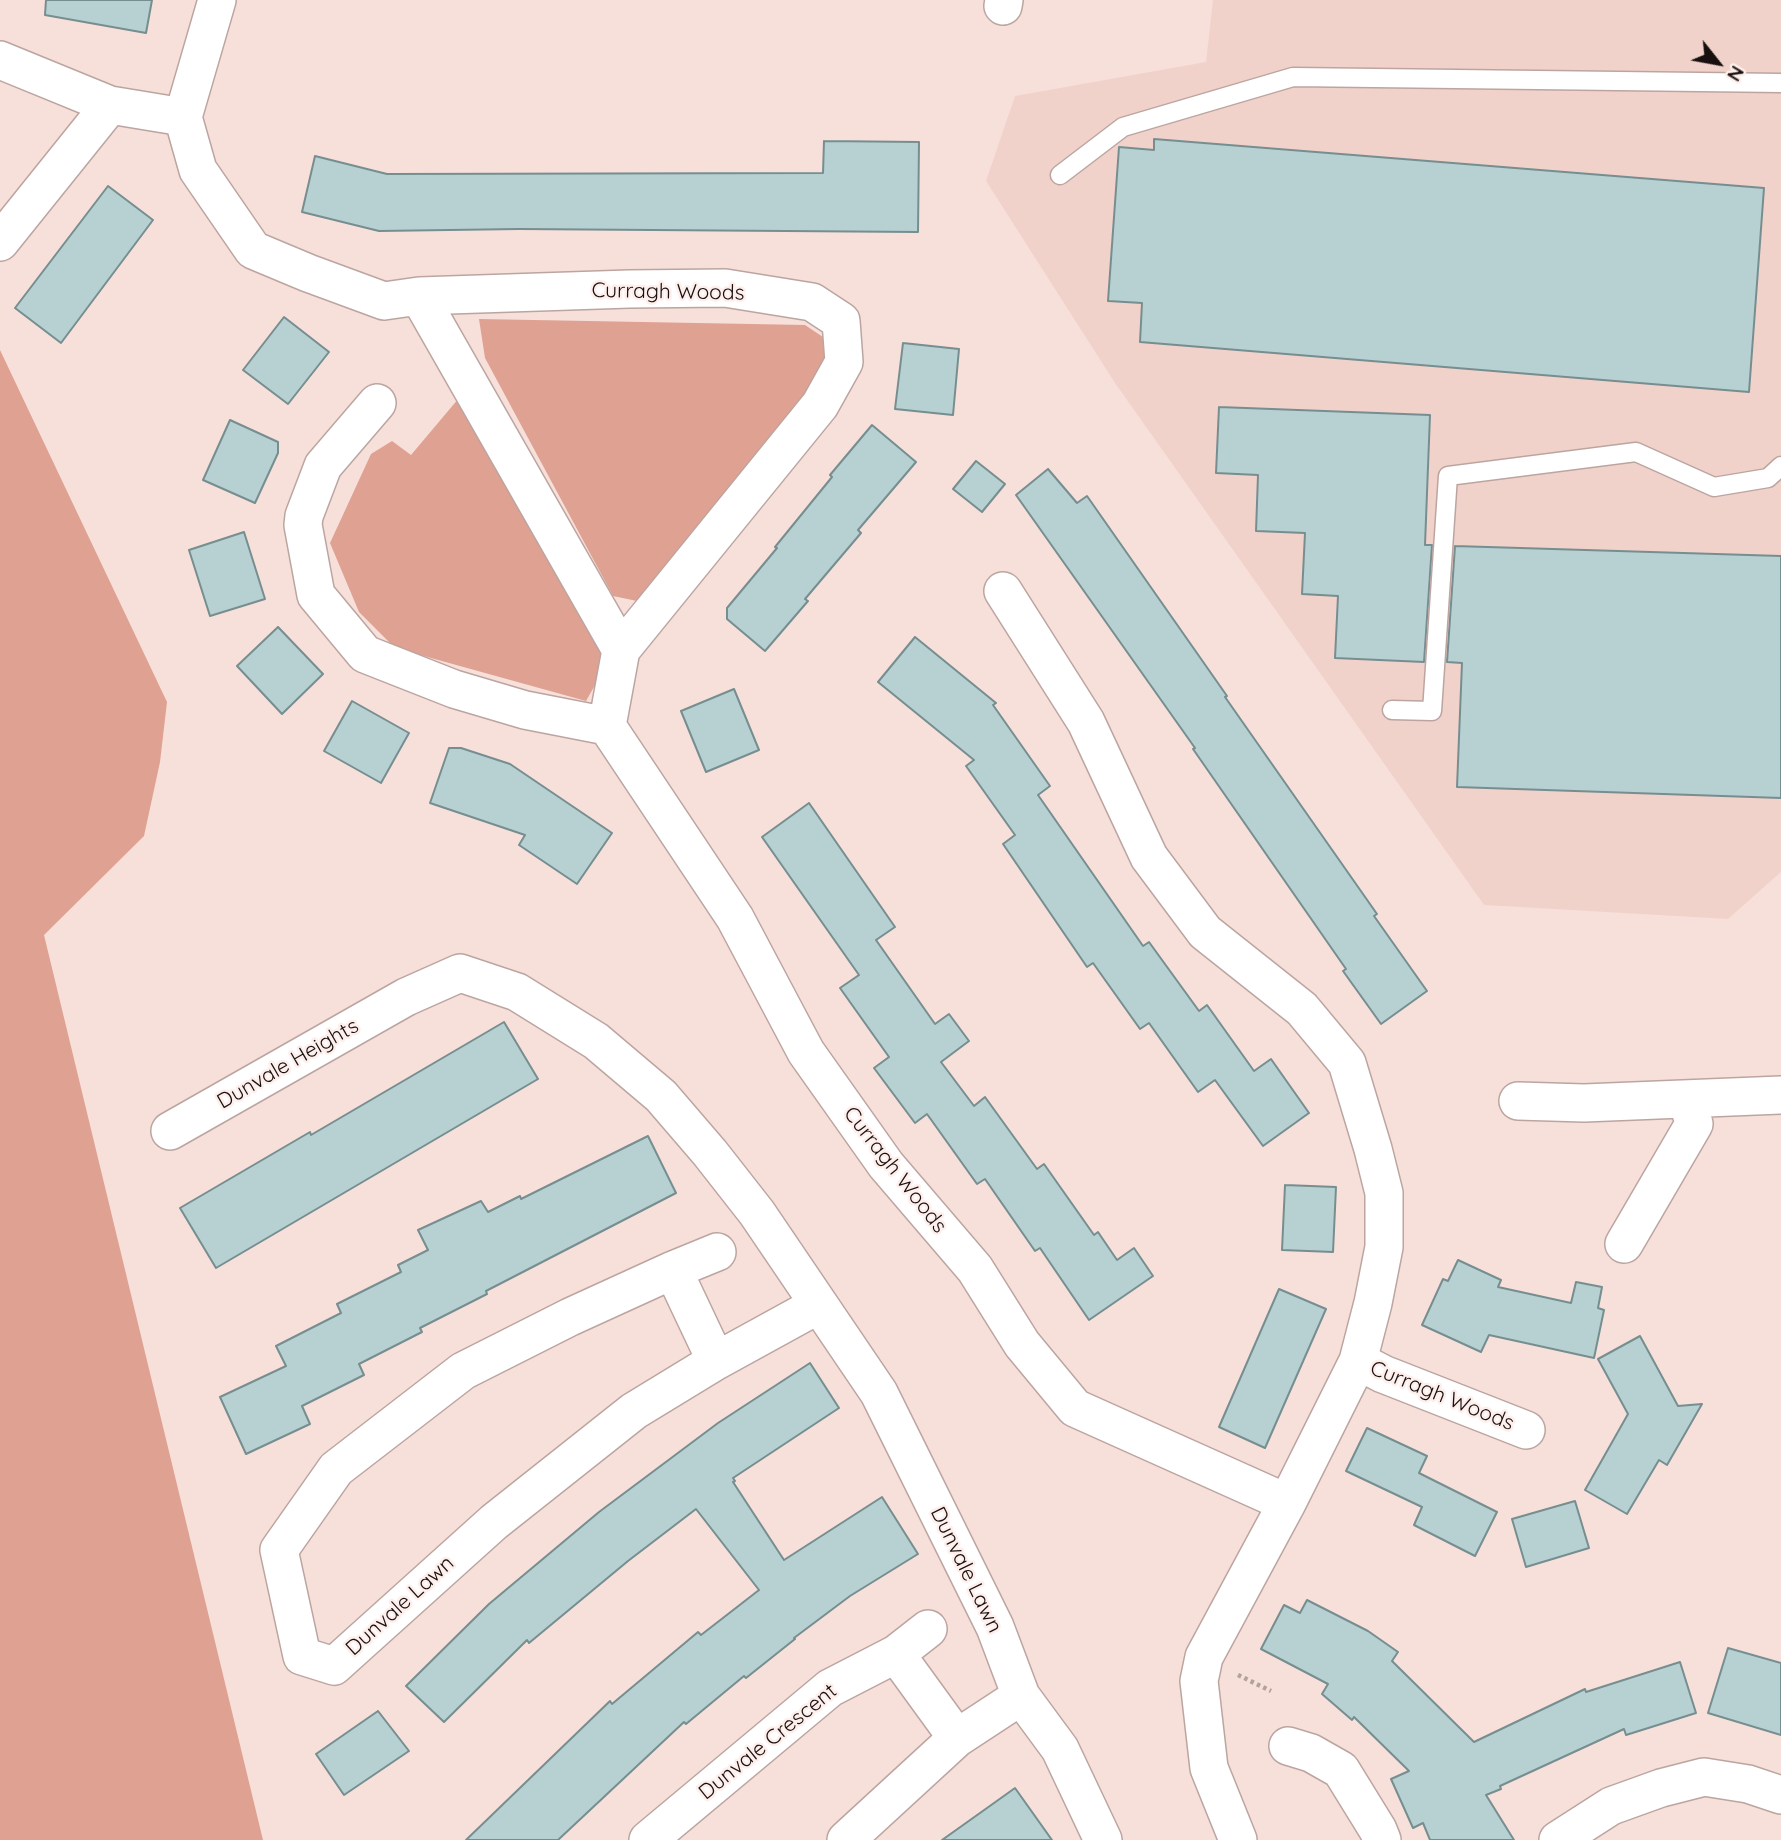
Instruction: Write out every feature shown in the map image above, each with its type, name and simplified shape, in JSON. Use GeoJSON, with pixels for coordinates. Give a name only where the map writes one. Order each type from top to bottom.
{"type":"FeatureCollection","features":[{"type":"Feature","properties":{"kind":"street"},"geometry":{"type":"LineString","coordinates":[[0,60],[110,105],[183,117],[216,0]]}},
{"type":"Feature","properties":{"kind":"street"},"geometry":{"type":"LineString","coordinates":[[0,242],[110,105]]}},
{"type":"Feature","properties":{"kind":"street","name":"Curragh Woods"},"geometry":{"type":"LineString","coordinates":[[183,117],[198,170],[253,250],[308,274],[384,301],[419,296],[725,288],[812,302],[841,321],[844,362],[820,405],[621,650],[607,726],[735,918],[806,1052],[886,1165],[975,1269],[1022,1344],[1075,1408],[1287,1503]]}},
{"type":"Feature","properties":{"kind":"street"},"geometry":{"type":"LineString","coordinates":[[419,296],[621,650]]}},
{"type":"Feature","properties":{"kind":"street"},"geometry":{"type":"LineString","coordinates":[[377,403],[323,466],[304,516],[303,525],[316,595],[365,654],[454,689],[532,712],[607,726]]}},
{"type":"Feature","properties":{"kind":"street","name":"Curragh Woods"},"geometry":{"type":"LineString","coordinates":[[1003,591],[1087,722],[1149,857],[1205,932],[1302,1009],[1347,1063],[1374,1149],[1384,1192],[1384,1247],[1358,1361],[1287,1503],[1204,1657],[1199,1681],[1209,1768],[1238,1840]]}},
{"type":"Feature","properties":{"kind":"street","name":"Dunvale Lawn"},"geometry":{"type":"LineString","coordinates":[[406,997],[460,973],[517,992],[596,1041],[661,1096],[710,1153],[757,1213],[879,1393],[995,1627],[1021,1696],[1060,1749],[1103,1840]]}},
{"type":"Feature","properties":{"kind":"street","name":"Dunvale Heights"},"geometry":{"type":"LineString","coordinates":[[170,1131],[406,997]]}},
{"type":"Feature","properties":{"kind":"street"},"geometry":{"type":"LineString","coordinates":[[1518,1101],[1584,1103],[1781,1096]]}},
{"type":"Feature","properties":{"kind":"street"},"geometry":{"type":"LineString","coordinates":[[1624,1244],[1694,1124],[1688,1101]]}},
{"type":"Feature","properties":{"kind":"street","name":"Dunvale Lawn"},"geometry":{"type":"LineString","coordinates":[[717,1252],[570,1317],[463,1371],[337,1469],[279,1550],[302,1656],[334,1666],[494,1522],[634,1411],[716,1361],[818,1305]]}},
{"type":"Feature","properties":{"kind":"street"},"geometry":{"type":"LineString","coordinates":[[673,1270],[716,1361]]}},
{"type":"Feature","properties":{"kind":"street","name":"Curragh Woods"},"geometry":{"type":"LineString","coordinates":[[1358,1361],[1383,1374],[1526,1430]]}},
{"type":"Feature","properties":{"kind":"street","name":"Dunvale Crescent"},"geometry":{"type":"LineString","coordinates":[[648,1840],[830,1688],[896,1654],[928,1629]]}},
{"type":"Feature","properties":{"kind":"street"},"geometry":{"type":"LineString","coordinates":[[896,1654],[957,1738]]}},
{"type":"Feature","properties":{"kind":"street"},"geometry":{"type":"LineString","coordinates":[[846,1840],[957,1738],[1021,1696]]}},
{"type":"Feature","properties":{"kind":"street"},"geometry":{"type":"LineString","coordinates":[[1288,1746],[1311,1753],[1340,1770],[1382,1840]]}},
{"type":"Feature","properties":{"kind":"street"},"geometry":{"type":"LineString","coordinates":[[1558,1840],[1611,1806],[1661,1788],[1704,1777],[1748,1784],[1781,1795]]}},
{"type":"Feature","properties":{"kind":"lane"},"geometry":{"type":"LineString","coordinates":[[1060,174],[1123,127],[1293,78],[1781,83]]}},
{"type":"Feature","properties":{"kind":"lane"},"geometry":{"type":"LineString","coordinates":[[1392,710],[1432,711],[1448,476],[1636,452],[1714,486],[1768,478],[1781,466]]}},
{"type":"Feature","properties":{"kind":"shaded area"},"geometry":{"type":"Polygon","coordinates":[[[1213,0],[1781,0],[1781,872],[1728,919],[1484,905],[1115,383],[986,181],[1015,96],[1206,62],[1213,0]]]}},
{"type":"Feature","properties":{"kind":"shaded area"},"geometry":{"type":"Polygon","coordinates":[[[479,319],[805,325],[826,339],[828,371],[637,601],[613,596],[485,358],[479,319]]]}},
{"type":"Feature","properties":{"kind":"shaded area"},"geometry":{"type":"Polygon","coordinates":[[[0,350],[167,702],[160,762],[144,836],[44,935],[263,1840],[0,1840],[0,350]]]}},
{"type":"Feature","properties":{"kind":"shaded area"},"geometry":{"type":"Polygon","coordinates":[[[459,398],[608,662],[586,701],[395,648],[359,612],[330,543],[371,454],[392,441],[411,455],[459,398]]]}},
{"type":"Feature","properties":{"kind":"building"},"geometry":{"type":"Polygon","coordinates":[[[46,0],[152,0],[146,33],[45,15],[46,0]]]}},
{"type":"Feature","properties":{"kind":"building"},"geometry":{"type":"Polygon","coordinates":[[[1154,139],[1764,188],[1749,392],[1140,342],[1142,303],[1108,301],[1119,147],[1154,150],[1154,139]]]}},
{"type":"Feature","properties":{"kind":"building"},"geometry":{"type":"Polygon","coordinates":[[[824,141],[919,142],[918,232],[519,229],[379,231],[302,212],[315,156],[387,174],[823,173],[824,141]]]}},
{"type":"Feature","properties":{"kind":"building"},"geometry":{"type":"Polygon","coordinates":[[[108,186],[153,220],[61,343],[15,308],[108,186]]]}},
{"type":"Feature","properties":{"kind":"building"},"geometry":{"type":"Polygon","coordinates":[[[284,317],[329,352],[288,404],[243,370],[284,317]]]}},
{"type":"Feature","properties":{"kind":"building"},"geometry":{"type":"Polygon","coordinates":[[[903,343],[959,349],[953,415],[895,409],[903,343]]]}},
{"type":"Feature","properties":{"kind":"building"},"geometry":{"type":"Polygon","coordinates":[[[1219,407],[1430,415],[1425,545],[1432,545],[1424,662],[1335,658],[1338,596],[1302,594],[1305,533],[1256,531],[1258,475],[1216,473],[1219,407]]]}},
{"type":"Feature","properties":{"kind":"building"},"geometry":{"type":"Polygon","coordinates":[[[230,420],[278,442],[278,453],[255,503],[203,480],[230,420]]]}},
{"type":"Feature","properties":{"kind":"building"},"geometry":{"type":"Polygon","coordinates":[[[872,425],[916,462],[858,530],[861,533],[765,651],[727,619],[727,608],[872,425]]]}},
{"type":"Feature","properties":{"kind":"building"},"geometry":{"type":"Polygon","coordinates":[[[976,461],[1005,484],[982,512],[953,489],[976,461]]]}},
{"type":"Feature","properties":{"kind":"building"},"geometry":{"type":"Polygon","coordinates":[[[1048,469],[1077,503],[1087,496],[1377,914],[1374,916],[1427,991],[1381,1024],[1343,971],[1346,969],[1193,749],[1195,748],[1016,495],[1048,469]]]}},
{"type":"Feature","properties":{"kind":"building"},"geometry":{"type":"Polygon","coordinates":[[[244,532],[265,599],[210,616],[189,550],[244,532]]]}},
{"type":"Feature","properties":{"kind":"building"},"geometry":{"type":"Polygon","coordinates":[[[1455,546],[1781,556],[1781,798],[1457,787],[1462,663],[1447,662],[1455,546]]]}},
{"type":"Feature","properties":{"kind":"building"},"geometry":{"type":"Polygon","coordinates":[[[278,627],[323,674],[282,714],[237,666],[278,627]]]}},
{"type":"Feature","properties":{"kind":"building"},"geometry":{"type":"Polygon","coordinates":[[[915,637],[996,703],[993,705],[1050,786],[1038,795],[1143,946],[1149,942],[1199,1011],[1207,1005],[1254,1071],[1271,1059],[1309,1113],[1263,1146],[1215,1080],[1198,1092],[1149,1023],[1140,1029],[1093,963],[1087,967],[1003,844],[1015,835],[966,766],[974,760],[878,682],[915,637]]]}},
{"type":"Feature","properties":{"kind":"building"},"geometry":{"type":"Polygon","coordinates":[[[734,689],[759,750],[706,772],[681,711],[734,689]]]}},
{"type":"Feature","properties":{"kind":"building"},"geometry":{"type":"Polygon","coordinates":[[[352,701],[409,733],[381,783],[324,751],[352,701]]]}},
{"type":"Feature","properties":{"kind":"building"},"geometry":{"type":"Polygon","coordinates":[[[449,748],[461,748],[510,764],[612,833],[577,884],[519,845],[525,835],[430,803],[449,748]]]}},
{"type":"Feature","properties":{"kind":"building"},"geometry":{"type":"Polygon","coordinates":[[[809,803],[895,927],[876,940],[935,1024],[949,1014],[969,1041],[941,1062],[974,1106],[985,1097],[1037,1169],[1044,1164],[1094,1235],[1098,1232],[1117,1260],[1134,1248],[1153,1276],[1089,1320],[1040,1248],[1035,1251],[985,1179],[977,1184],[927,1114],[915,1123],[874,1068],[889,1057],[840,988],[859,975],[762,837],[809,803]]]}},
{"type":"Feature","properties":{"kind":"building"},"geometry":{"type":"Polygon","coordinates":[[[504,1022],[538,1079],[216,1268],[180,1208],[504,1022]]]}},
{"type":"Feature","properties":{"kind":"building"},"geometry":{"type":"Polygon","coordinates":[[[648,1136],[676,1193],[486,1291],[487,1294],[420,1328],[422,1332],[359,1364],[364,1375],[302,1406],[310,1424],[246,1454],[220,1397],[286,1366],[276,1346],[341,1313],[337,1304],[401,1272],[398,1265],[428,1250],[418,1230],[481,1201],[488,1212],[520,1196],[521,1199],[648,1136]]]}},
{"type":"Feature","properties":{"kind":"building"},"geometry":{"type":"Polygon","coordinates":[[[1285,1185],[1336,1187],[1333,1252],[1282,1250],[1285,1185]]]}},
{"type":"Feature","properties":{"kind":"building"},"geometry":{"type":"Polygon","coordinates":[[[1458,1260],[1501,1280],[1498,1287],[1571,1303],[1576,1282],[1602,1287],[1598,1308],[1604,1310],[1594,1358],[1489,1335],[1481,1352],[1422,1325],[1443,1279],[1448,1281],[1458,1260]]]}},
{"type":"Feature","properties":{"kind":"building"},"geometry":{"type":"Polygon","coordinates":[[[1279,1289],[1326,1309],[1265,1448],[1219,1427],[1279,1289]]]}},
{"type":"Feature","properties":{"kind":"building"},"geometry":{"type":"Polygon","coordinates":[[[1640,1336],[1678,1406],[1702,1404],[1667,1465],[1659,1460],[1627,1514],[1585,1490],[1628,1414],[1598,1359],[1640,1336]]]}},
{"type":"Feature","properties":{"kind":"building"},"geometry":{"type":"Polygon","coordinates":[[[810,1363],[839,1408],[733,1478],[733,1482],[784,1560],[882,1497],[918,1554],[850,1596],[746,1678],[744,1676],[686,1724],[684,1722],[558,1840],[466,1840],[610,1701],[612,1704],[698,1632],[701,1635],[759,1590],[696,1509],[529,1643],[527,1640],[444,1722],[406,1686],[489,1604],[599,1512],[718,1423],[810,1363]]]}},
{"type":"Feature","properties":{"kind":"building"},"geometry":{"type":"Polygon","coordinates":[[[1367,1428],[1427,1456],[1419,1473],[1497,1512],[1475,1556],[1414,1525],[1422,1507],[1346,1471],[1367,1428]]]}},
{"type":"Feature","properties":{"kind":"building"},"geometry":{"type":"Polygon","coordinates":[[[1575,1501],[1589,1548],[1526,1567],[1512,1519],[1575,1501]]]}},
{"type":"Feature","properties":{"kind":"building"},"geometry":{"type":"Polygon","coordinates":[[[1307,1600],[1368,1631],[1398,1652],[1392,1661],[1474,1742],[1585,1689],[1586,1692],[1680,1662],[1696,1713],[1626,1735],[1624,1729],[1486,1795],[1514,1840],[1430,1840],[1423,1823],[1413,1828],[1391,1779],[1409,1771],[1354,1717],[1352,1720],[1322,1694],[1328,1684],[1261,1649],[1284,1605],[1300,1613],[1307,1600]]]}},
{"type":"Feature","properties":{"kind":"building"},"geometry":{"type":"Polygon","coordinates":[[[1728,1648],[1781,1663],[1781,1735],[1708,1713],[1728,1648]]]}},
{"type":"Feature","properties":{"kind":"building"},"geometry":{"type":"Polygon","coordinates":[[[378,1711],[409,1751],[344,1795],[316,1754],[378,1711]]]}},
{"type":"Feature","properties":{"kind":"building"},"geometry":{"type":"Polygon","coordinates":[[[1015,1788],[1052,1840],[942,1840],[987,1808],[1015,1788]]]}}]}
